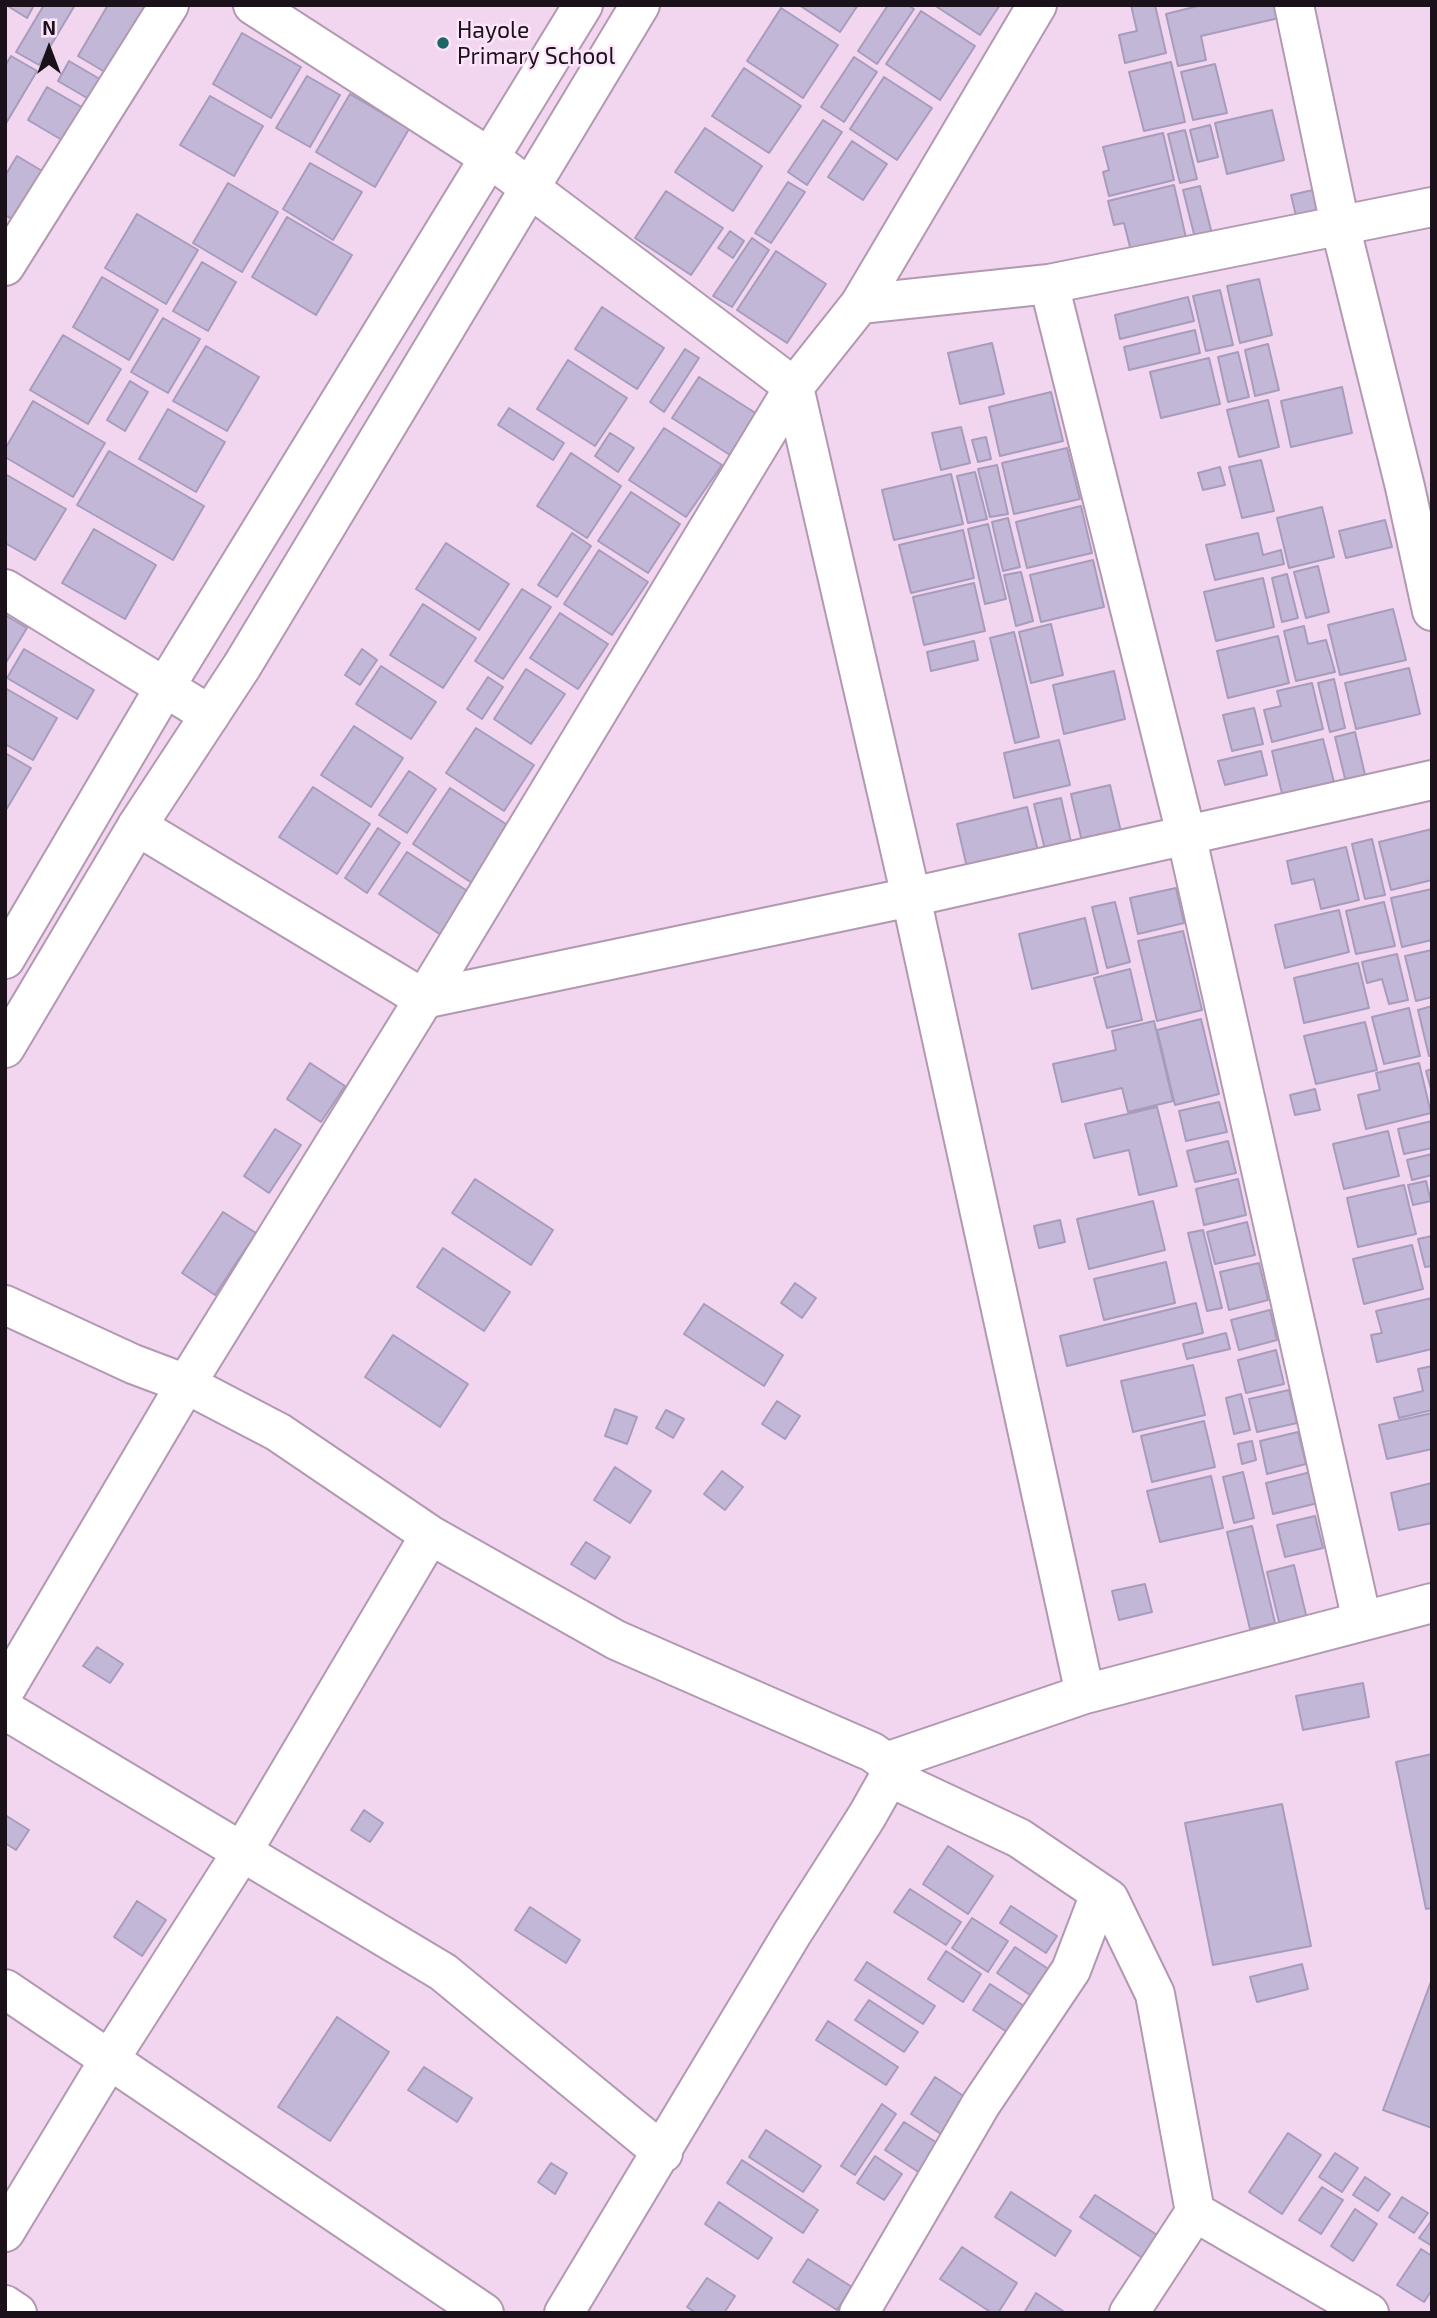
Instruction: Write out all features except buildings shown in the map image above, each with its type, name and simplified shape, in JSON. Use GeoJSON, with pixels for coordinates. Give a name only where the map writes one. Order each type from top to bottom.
{"type":"FeatureCollection","features":[{"type":"Feature","properties":{"kind":"street"},"geometry":{"type":"LineString","coordinates":[[7,256],[169,5]]}},
{"type":"Feature","properties":{"kind":"street"},"geometry":{"type":"LineString","coordinates":[[253,5],[490,159],[794,387],[911,897],[1085,1694]]}},
{"type":"Feature","properties":{"kind":"street"},"geometry":{"type":"LineString","coordinates":[[5,959],[165,687],[583,5]]}},
{"type":"Feature","properties":{"kind":"street"},"geometry":{"type":"LineString","coordinates":[[5,1048],[137,826],[210,716],[640,5]]}},
{"type":"Feature","properties":{"kind":"street"},"geometry":{"type":"LineString","coordinates":[[5,1690],[187,1384],[424,999],[794,387],[860,304],[1037,5]]}},
{"type":"Feature","properties":{"kind":"street"},"geometry":{"type":"LineString","coordinates":[[1294,5],[1340,225],[1418,483],[1432,611]]}},
{"type":"Feature","properties":{"kind":"street"},"geometry":{"type":"LineString","coordinates":[[860,304],[1049,284],[1432,207]]}},
{"type":"Feature","properties":{"kind":"street"},"geometry":{"type":"LineString","coordinates":[[1049,284],[1186,834],[1362,1621]]}},
{"type":"Feature","properties":{"kind":"street"},"geometry":{"type":"LineString","coordinates":[[5,589],[210,716]]}},
{"type":"Feature","properties":{"kind":"street"},"geometry":{"type":"LineString","coordinates":[[137,826],[424,999],[911,897],[1432,780]]}},
{"type":"Feature","properties":{"kind":"street"},"geometry":{"type":"LineString","coordinates":[[5,1305],[133,1364],[187,1384],[278,1432],[430,1535],[616,1640],[872,1752],[887,1770],[1019,1838],[1108,1899],[1155,1994],[1195,2212],[1129,2313]]}},
{"type":"Feature","properties":{"kind":"street"},"geometry":{"type":"LineString","coordinates":[[5,2232],[109,2060],[242,1852],[430,1535]]}},
{"type":"Feature","properties":{"kind":"street"},"geometry":{"type":"LineString","coordinates":[[564,2313],[663,2153],[887,1770],[1085,1694],[1432,1603]]}},
{"type":"Feature","properties":{"kind":"street"},"geometry":{"type":"LineString","coordinates":[[5,1710],[443,1972],[663,2153]]}},
{"type":"Feature","properties":{"kind":"street"},"geometry":{"type":"LineString","coordinates":[[859,2313],[981,2104],[1072,1970],[1100,1894]]}},
{"type":"Feature","properties":{"kind":"street"},"geometry":{"type":"LineString","coordinates":[[5,1989],[484,2313]]}},
{"type":"Feature","properties":{"kind":"street"},"geometry":{"type":"LineString","coordinates":[[1195,2212],[1369,2313]]}},
{"type":"Feature","properties":{"kind":"place","name":"Hayole Primary School"},"geometry":{"type":"Point","coordinates":[443,43]}}]}
